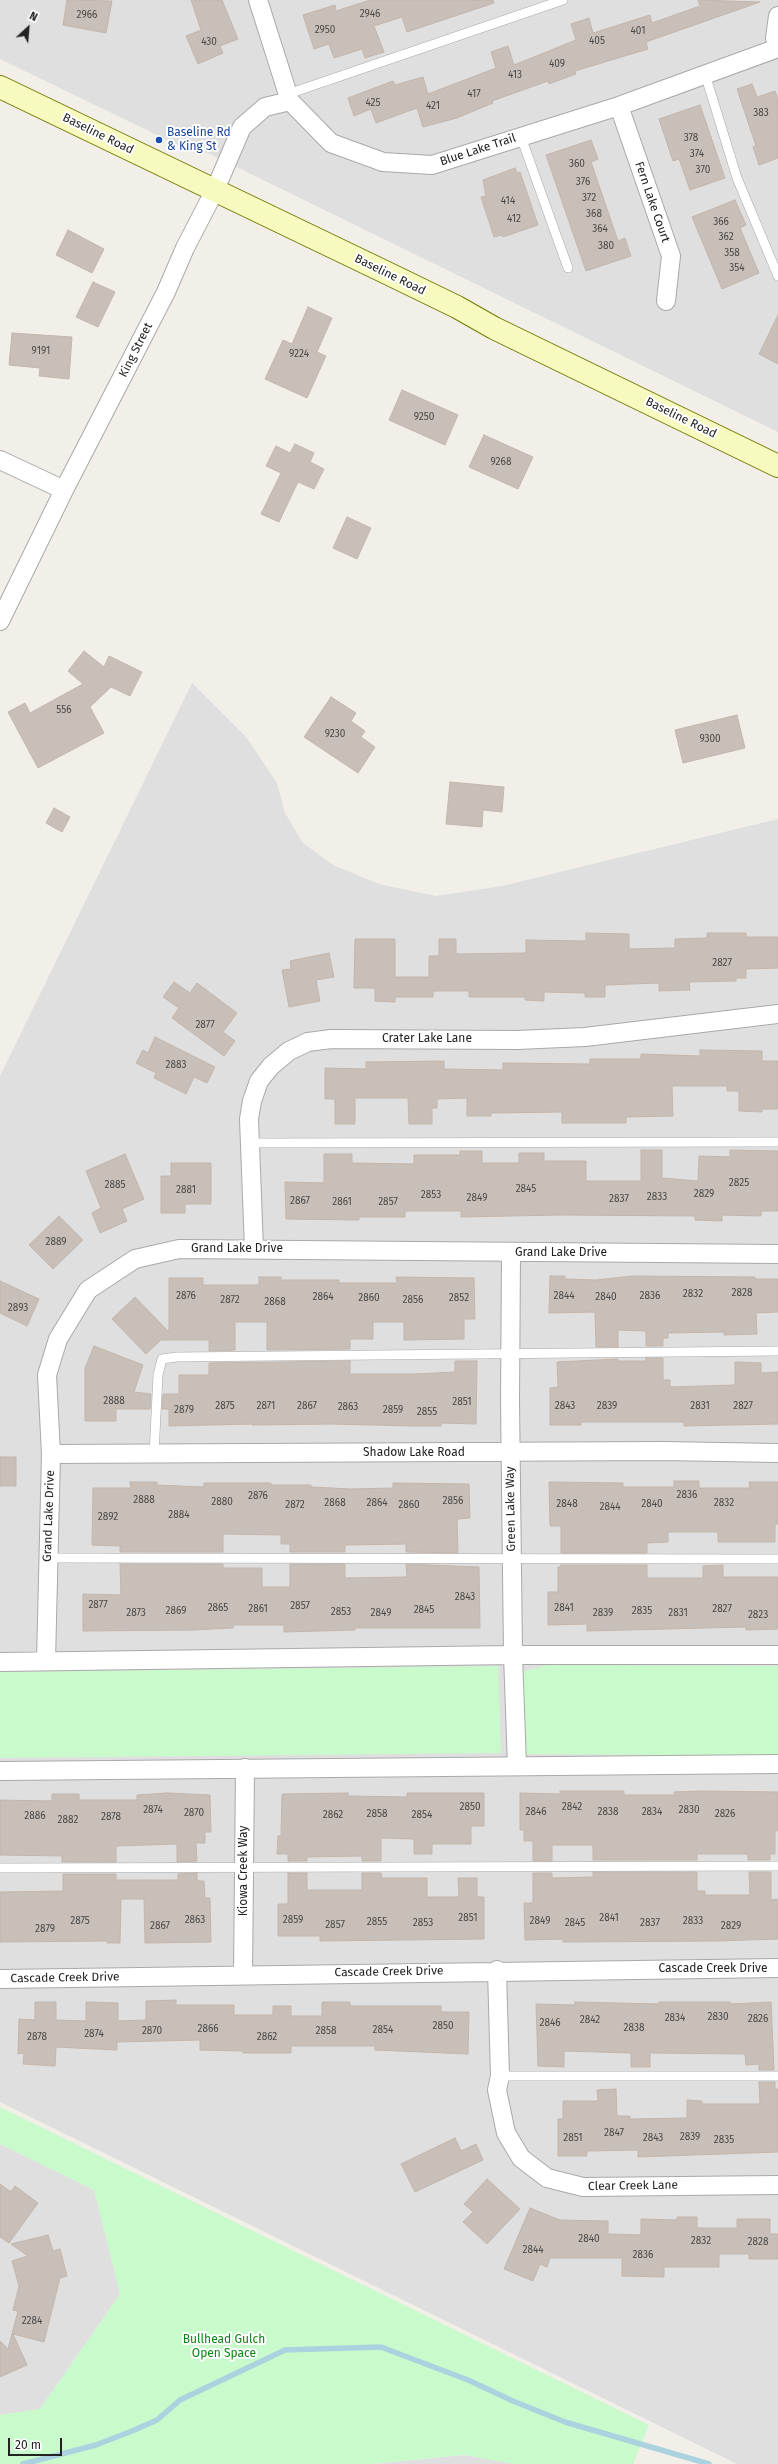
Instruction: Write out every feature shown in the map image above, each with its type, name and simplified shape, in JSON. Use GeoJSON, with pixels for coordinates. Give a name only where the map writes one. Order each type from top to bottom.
{"type":"FeatureCollection","features":[{"type":"Feature","properties":{"kind":"main road","name":"Baseline Road"},"geometry":{"type":"LineString","coordinates":[[0,87],[215,190],[778,466]]}},
{"type":"Feature","properties":{"kind":"street","name":"Blue Lake Trail"},"geometry":{"type":"LineString","coordinates":[[258,0],[289,98],[331,143],[383,162],[432,165],[619,106],[778,47]]}},
{"type":"Feature","properties":{"kind":"street"},"geometry":{"type":"LineString","coordinates":[[778,16],[775,25],[778,47]]}},
{"type":"Feature","properties":{"kind":"street","name":"King Street"},"geometry":{"type":"LineString","coordinates":[[0,621],[64,490],[215,190],[242,127],[265,107],[289,98]]}},
{"type":"Feature","properties":{"kind":"street","name":"Fern Lake Court"},"geometry":{"type":"LineString","coordinates":[[619,106],[671,256],[666,300]]}},
{"type":"Feature","properties":{"kind":"street"},"geometry":{"type":"LineString","coordinates":[[0,460],[64,490]]}},
{"type":"Feature","properties":{"kind":"street","name":"Crater Lake Lane"},"geometry":{"type":"LineString","coordinates":[[254,1249],[250,1143],[252,1101],[259,1081],[271,1066],[289,1051],[308,1042],[331,1039],[517,1040],[584,1037],[778,1014]]}},
{"type":"Feature","properties":{"kind":"street","name":"Grand Lake Drive"},"geometry":{"type":"LineString","coordinates":[[46,1661],[47,1558],[51,1454],[46,1375],[58,1339],[88,1290],[135,1259],[179,1249],[511,1253],[778,1254]]}},
{"type":"Feature","properties":{"kind":"street","name":"Green Lake Way"},"geometry":{"type":"LineString","coordinates":[[511,1253],[510,1452],[513,1655],[517,1766]]}},
{"type":"Feature","properties":{"kind":"street","name":"Shadow Lake Road"},"geometry":{"type":"LineString","coordinates":[[51,1454],[510,1452],[778,1453]]}},
{"type":"Feature","properties":{"kind":"street"},"geometry":{"type":"LineString","coordinates":[[0,1662],[513,1655],[778,1655]]}},
{"type":"Feature","properties":{"kind":"street"},"geometry":{"type":"LineString","coordinates":[[0,1771],[778,1764]]}},
{"type":"Feature","properties":{"kind":"street","name":"Kiowa Creek Way"},"geometry":{"type":"LineString","coordinates":[[243,1975],[245,1768]]}},
{"type":"Feature","properties":{"kind":"street","name":"Cascade Creek Drive"},"geometry":{"type":"LineString","coordinates":[[0,1979],[497,1970],[778,1968]]}},
{"type":"Feature","properties":{"kind":"street","name":"Clear Creek Lane"},"geometry":{"type":"LineString","coordinates":[[497,1970],[500,2076],[497,2090],[506,2133],[521,2158],[547,2178],[583,2187],[778,2185]]}},
{"type":"Feature","properties":{"kind":"lane"},"geometry":{"type":"LineString","coordinates":[[289,98],[563,0]]}},
{"type":"Feature","properties":{"kind":"lane"},"geometry":{"type":"LineString","coordinates":[[705,74],[737,178],[778,276]]}},
{"type":"Feature","properties":{"kind":"lane"},"geometry":{"type":"LineString","coordinates":[[521,136],[568,268]]}},
{"type":"Feature","properties":{"kind":"lane"},"geometry":{"type":"LineString","coordinates":[[250,1143],[778,1142]]}},
{"type":"Feature","properties":{"kind":"lane"},"geometry":{"type":"LineString","coordinates":[[154,1454],[158,1375],[162,1359],[185,1357],[511,1352],[778,1351]]}},
{"type":"Feature","properties":{"kind":"lane"},"geometry":{"type":"LineString","coordinates":[[47,1558],[778,1559]]}},
{"type":"Feature","properties":{"kind":"lane"},"geometry":{"type":"LineString","coordinates":[[0,1868],[778,1866]]}},
{"type":"Feature","properties":{"kind":"lane"},"geometry":{"type":"LineString","coordinates":[[500,2076],[778,2076]]}},
{"type":"Feature","properties":{"kind":"shaded area"},"geometry":{"type":"Polygon","coordinates":[[[0,0],[778,0],[778,432],[208,153],[192,152],[0,59],[0,0]]]}},
{"type":"Feature","properties":{"kind":"shaded area"},"geometry":{"type":"Polygon","coordinates":[[[192,683],[247,738],[277,783],[285,813],[303,843],[333,865],[379,884],[436,896],[502,886],[778,819],[778,2464],[737,2464],[0,2102],[0,1076],[192,683]]]}},
{"type":"Feature","properties":{"kind":"shaded area"},"geometry":{"type":"Polygon","coordinates":[[[0,2144],[94,2190],[120,2294],[40,2409],[0,2415],[0,2144]]]}},
{"type":"Feature","properties":{"kind":"shaded area"},"geometry":{"type":"Polygon","coordinates":[[[464,2455],[514,2464],[374,2464],[464,2455]]]}},
{"type":"Feature","properties":{"kind":"green space"},"geometry":{"type":"Polygon","coordinates":[[[547,1665],[778,1666],[778,1756],[526,1754],[523,1672],[547,1665]]]}},
{"type":"Feature","properties":{"kind":"green space"},"geometry":{"type":"Polygon","coordinates":[[[498,1666],[501,1753],[0,1758],[0,1672],[498,1666]]]}},
{"type":"Feature","properties":{"kind":"green space","name":"Bullhead Gulch Open Space"},"geometry":{"type":"Polygon","coordinates":[[[0,2107],[649,2425],[633,2464],[514,2464],[464,2455],[371,2464],[0,2464],[0,2415],[40,2409],[120,2294],[94,2190],[0,2144],[0,2107]]]}},
{"type":"Feature","properties":{"kind":"building"},"geometry":{"type":"Polygon","coordinates":[[[67,0],[112,1],[106,33],[63,25],[67,0]]]}},
{"type":"Feature","properties":{"kind":"building"},"geometry":{"type":"Polygon","coordinates":[[[191,0],[222,0],[238,39],[220,46],[223,53],[198,64],[186,36],[201,30],[191,0]]]}},
{"type":"Feature","properties":{"kind":"building"},"geometry":{"type":"Polygon","coordinates":[[[370,0],[493,0],[494,3],[407,32],[402,17],[374,26],[384,52],[365,58],[362,49],[334,58],[329,44],[314,49],[303,15],[335,5],[336,11],[370,0]]]}},
{"type":"Feature","properties":{"kind":"building"},"geometry":{"type":"Polygon","coordinates":[[[698,0],[760,2],[646,42],[648,49],[575,71],[576,74],[549,84],[548,81],[492,101],[493,103],[457,118],[423,127],[417,108],[376,123],[371,109],[354,116],[348,98],[393,81],[395,85],[423,77],[428,94],[496,68],[491,52],[508,46],[514,65],[576,40],[571,24],[589,18],[593,33],[650,15],[652,23],[700,6],[698,0]]]}},
{"type":"Feature","properties":{"kind":"building"},"geometry":{"type":"Polygon","coordinates":[[[752,84],[757,97],[775,91],[778,99],[778,158],[759,165],[753,147],[756,146],[737,89],[752,84]]]}},
{"type":"Feature","properties":{"kind":"building"},"geometry":{"type":"Polygon","coordinates":[[[700,105],[725,178],[690,190],[679,159],[673,161],[659,119],[700,105]]]}},
{"type":"Feature","properties":{"kind":"building"},"geometry":{"type":"Polygon","coordinates":[[[591,140],[598,159],[591,162],[618,241],[625,238],[631,256],[586,271],[546,155],[591,140]]]}},
{"type":"Feature","properties":{"kind":"building"},"geometry":{"type":"Polygon","coordinates":[[[515,168],[517,173],[520,172],[538,225],[503,237],[502,235],[494,237],[481,197],[486,196],[483,180],[515,168]]]}},
{"type":"Feature","properties":{"kind":"building"},"geometry":{"type":"Polygon","coordinates":[[[735,200],[746,225],[740,228],[759,273],[722,289],[692,217],[735,200]]]}},
{"type":"Feature","properties":{"kind":"building"},"geometry":{"type":"Polygon","coordinates":[[[68,230],[104,249],[92,273],[56,255],[68,230]]]}},
{"type":"Feature","properties":{"kind":"building"},"geometry":{"type":"Polygon","coordinates":[[[93,282],[115,292],[98,327],[76,317],[93,282]]]}},
{"type":"Feature","properties":{"kind":"building"},"geometry":{"type":"Polygon","coordinates":[[[308,307],[332,318],[317,352],[326,356],[307,398],[265,379],[283,340],[292,344],[308,307]]]}},
{"type":"Feature","properties":{"kind":"building"},"geometry":{"type":"Polygon","coordinates":[[[778,315],[778,364],[759,354],[778,315]]]}},
{"type":"Feature","properties":{"kind":"building"},"geometry":{"type":"Polygon","coordinates":[[[12,333],[72,337],[69,379],[39,376],[40,368],[9,365],[12,333]]]}},
{"type":"Feature","properties":{"kind":"building"},"geometry":{"type":"Polygon","coordinates":[[[402,390],[458,415],[445,445],[389,420],[402,390]]]}},
{"type":"Feature","properties":{"kind":"building"},"geometry":{"type":"Polygon","coordinates":[[[484,435],[533,457],[518,489],[469,467],[484,435]]]}},
{"type":"Feature","properties":{"kind":"building"},"geometry":{"type":"Polygon","coordinates":[[[295,444],[314,453],[310,462],[324,469],[314,489],[298,482],[279,522],[261,514],[281,473],[266,466],[276,446],[290,453],[295,444]]]}},
{"type":"Feature","properties":{"kind":"building"},"geometry":{"type":"Polygon","coordinates":[[[347,517],[371,528],[357,559],[333,548],[347,517]]]}},
{"type":"Feature","properties":{"kind":"building"},"geometry":{"type":"Polygon","coordinates":[[[84,651],[104,667],[109,656],[142,672],[130,696],[111,687],[90,707],[104,733],[38,768],[8,712],[25,703],[30,713],[83,684],[68,671],[84,651]]]}},
{"type":"Feature","properties":{"kind":"building"},"geometry":{"type":"Polygon","coordinates":[[[331,697],[356,713],[351,721],[365,731],[361,737],[375,747],[358,773],[304,737],[331,697]]]}},
{"type":"Feature","properties":{"kind":"building"},"geometry":{"type":"Polygon","coordinates":[[[737,715],[745,748],[683,763],[675,730],[737,715]]]}},
{"type":"Feature","properties":{"kind":"building"},"geometry":{"type":"Polygon","coordinates":[[[450,782],[504,787],[502,812],[483,810],[482,827],[446,824],[450,782]]]}},
{"type":"Feature","properties":{"kind":"building"},"geometry":{"type":"Polygon","coordinates":[[[54,808],[70,817],[62,832],[46,823],[54,808]]]}},
{"type":"Feature","properties":{"kind":"building"},"geometry":{"type":"Polygon","coordinates":[[[586,933],[629,934],[629,949],[675,948],[675,939],[707,938],[707,933],[746,933],[746,937],[778,937],[778,968],[746,969],[746,978],[736,978],[736,981],[689,982],[690,990],[659,991],[659,983],[605,985],[605,997],[585,997],[585,993],[544,992],[544,1001],[525,1000],[525,997],[469,997],[469,991],[433,991],[433,997],[395,997],[395,1002],[375,1001],[375,988],[354,988],[355,939],[395,939],[395,977],[429,977],[429,956],[439,956],[439,939],[456,939],[456,954],[526,953],[526,940],[586,941],[586,933]]]}},
{"type":"Feature","properties":{"kind":"building"},"geometry":{"type":"Polygon","coordinates":[[[329,953],[334,977],[316,980],[320,1001],[289,1007],[282,970],[291,969],[290,961],[329,953]]]}},
{"type":"Feature","properties":{"kind":"building"},"geometry":{"type":"Polygon","coordinates":[[[174,982],[190,993],[197,983],[237,1013],[223,1032],[235,1041],[224,1056],[172,1018],[179,1008],[163,997],[174,982]]]}},
{"type":"Feature","properties":{"kind":"building"},"geometry":{"type":"Polygon","coordinates":[[[155,1037],[215,1067],[207,1083],[194,1077],[186,1094],[154,1078],[156,1073],[136,1063],[143,1050],[148,1053],[155,1037]]]}},
{"type":"Feature","properties":{"kind":"building"},"geometry":{"type":"Polygon","coordinates":[[[700,1050],[762,1051],[762,1061],[778,1061],[778,1109],[762,1109],[762,1112],[739,1111],[739,1091],[727,1091],[727,1086],[672,1086],[673,1116],[626,1117],[626,1123],[562,1123],[562,1112],[491,1113],[491,1116],[467,1116],[467,1098],[437,1099],[437,1108],[432,1108],[432,1124],[409,1124],[408,1098],[355,1098],[355,1124],[335,1124],[335,1099],[325,1099],[325,1068],[366,1069],[366,1062],[444,1061],[444,1069],[503,1070],[503,1063],[590,1064],[590,1059],[641,1059],[641,1054],[700,1056],[700,1050]]]}},
{"type":"Feature","properties":{"kind":"building"},"geometry":{"type":"Polygon","coordinates":[[[641,1150],[662,1150],[662,1178],[698,1181],[699,1156],[730,1157],[730,1150],[778,1151],[778,1211],[761,1211],[761,1216],[722,1215],[722,1221],[695,1220],[695,1216],[561,1215],[461,1217],[461,1211],[405,1211],[405,1217],[359,1217],[359,1220],[286,1219],[285,1182],[324,1183],[324,1154],[352,1154],[352,1163],[414,1164],[414,1155],[460,1155],[460,1151],[482,1151],[482,1163],[519,1163],[519,1153],[544,1153],[544,1161],[586,1161],[586,1181],[641,1181],[641,1150]]]}},
{"type":"Feature","properties":{"kind":"building"},"geometry":{"type":"Polygon","coordinates":[[[125,1154],[144,1199],[122,1209],[127,1221],[100,1233],[92,1213],[101,1208],[86,1171],[125,1154]]]}},
{"type":"Feature","properties":{"kind":"building"},"geometry":{"type":"Polygon","coordinates":[[[171,1163],[211,1163],[211,1204],[185,1204],[185,1213],[161,1213],[161,1176],[171,1176],[171,1163]]]}},
{"type":"Feature","properties":{"kind":"building"},"geometry":{"type":"Polygon","coordinates":[[[59,1216],[83,1240],[53,1269],[29,1245],[59,1216]]]}},
{"type":"Feature","properties":{"kind":"building"},"geometry":{"type":"Polygon","coordinates":[[[550,1276],[565,1276],[565,1279],[596,1280],[632,1276],[755,1277],[755,1279],[778,1279],[778,1312],[756,1313],[757,1334],[724,1335],[724,1332],[668,1333],[668,1338],[663,1338],[663,1346],[646,1346],[646,1331],[618,1330],[618,1347],[596,1347],[595,1312],[549,1313],[550,1276]]]}},
{"type":"Feature","properties":{"kind":"building"},"geometry":{"type":"Polygon","coordinates":[[[259,1277],[281,1277],[281,1280],[339,1280],[339,1283],[397,1283],[396,1277],[474,1278],[475,1319],[464,1319],[464,1339],[404,1340],[404,1322],[373,1322],[373,1339],[350,1339],[350,1349],[267,1350],[267,1322],[235,1322],[235,1350],[209,1351],[209,1340],[161,1340],[146,1354],[112,1319],[135,1297],[169,1332],[169,1278],[203,1278],[203,1285],[259,1285],[259,1277]]]}},
{"type":"Feature","properties":{"kind":"building"},"geometry":{"type":"Polygon","coordinates":[[[0,1281],[39,1299],[27,1326],[0,1313],[0,1281]]]}},
{"type":"Feature","properties":{"kind":"building"},"geometry":{"type":"Polygon","coordinates":[[[94,1346],[143,1365],[134,1392],[151,1394],[150,1409],[116,1409],[116,1421],[85,1421],[85,1368],[94,1346]]]}},
{"type":"Feature","properties":{"kind":"building"},"geometry":{"type":"Polygon","coordinates":[[[646,1358],[663,1358],[663,1380],[670,1380],[670,1387],[735,1385],[735,1362],[761,1363],[761,1373],[778,1372],[778,1424],[684,1426],[684,1422],[581,1422],[581,1425],[550,1425],[550,1388],[558,1387],[557,1362],[618,1359],[618,1361],[646,1361],[646,1358]]]}},
{"type":"Feature","properties":{"kind":"building"},"geometry":{"type":"Polygon","coordinates":[[[350,1361],[350,1374],[414,1374],[455,1372],[455,1361],[477,1361],[476,1424],[441,1423],[441,1426],[252,1424],[169,1426],[169,1409],[162,1409],[163,1394],[179,1394],[179,1375],[209,1375],[209,1363],[350,1361]]]}},
{"type":"Feature","properties":{"kind":"building"},"geometry":{"type":"Polygon","coordinates":[[[0,1457],[16,1457],[16,1486],[0,1486],[0,1457]]]}},
{"type":"Feature","properties":{"kind":"building"},"geometry":{"type":"Polygon","coordinates":[[[674,1481],[699,1481],[699,1488],[750,1488],[749,1482],[778,1482],[778,1524],[775,1524],[775,1542],[718,1542],[718,1532],[668,1532],[668,1542],[647,1543],[647,1553],[561,1553],[561,1526],[550,1526],[549,1482],[623,1483],[623,1487],[674,1487],[674,1481]]]}},
{"type":"Feature","properties":{"kind":"building"},"geometry":{"type":"Polygon","coordinates":[[[130,1482],[157,1482],[157,1485],[204,1487],[204,1483],[271,1483],[271,1485],[311,1485],[311,1487],[351,1489],[393,1488],[393,1483],[469,1484],[470,1518],[457,1519],[458,1553],[406,1552],[406,1544],[345,1545],[345,1552],[290,1552],[290,1544],[281,1544],[281,1535],[223,1534],[223,1552],[120,1552],[120,1546],[92,1545],[93,1488],[131,1488],[130,1482]]]}},
{"type":"Feature","properties":{"kind":"building"},"geometry":{"type":"Polygon","coordinates":[[[120,1564],[223,1564],[223,1568],[262,1568],[262,1587],[290,1587],[290,1564],[345,1564],[345,1578],[407,1577],[406,1564],[479,1567],[480,1628],[355,1628],[355,1630],[284,1632],[284,1625],[233,1625],[233,1628],[192,1630],[83,1631],[83,1594],[121,1595],[120,1564]]]}},
{"type":"Feature","properties":{"kind":"building"},"geometry":{"type":"Polygon","coordinates":[[[561,1565],[647,1565],[647,1578],[703,1578],[703,1566],[723,1565],[723,1577],[778,1577],[778,1629],[746,1630],[746,1627],[587,1631],[587,1624],[548,1625],[548,1592],[558,1592],[558,1567],[561,1567],[561,1565]]]}},
{"type":"Feature","properties":{"kind":"building"},"geometry":{"type":"Polygon","coordinates":[[[560,1791],[624,1791],[624,1795],[675,1795],[674,1792],[702,1791],[778,1792],[778,1831],[775,1830],[775,1854],[770,1854],[770,1860],[748,1860],[748,1854],[697,1854],[697,1860],[593,1860],[593,1845],[552,1845],[552,1861],[533,1861],[533,1841],[524,1841],[524,1830],[520,1830],[520,1793],[560,1794],[560,1791]]]}},
{"type":"Feature","properties":{"kind":"building"},"geometry":{"type":"Polygon","coordinates":[[[167,1793],[210,1795],[211,1832],[205,1832],[205,1843],[196,1843],[197,1861],[177,1862],[177,1844],[116,1846],[116,1862],[62,1862],[62,1856],[0,1855],[0,1800],[52,1801],[52,1794],[79,1794],[79,1800],[137,1800],[137,1795],[167,1793]]]}},
{"type":"Feature","properties":{"kind":"building"},"geometry":{"type":"Polygon","coordinates":[[[348,1793],[348,1796],[407,1797],[407,1793],[484,1793],[484,1826],[471,1826],[471,1844],[432,1844],[432,1854],[414,1854],[414,1839],[381,1838],[381,1861],[362,1861],[362,1856],[307,1857],[307,1861],[288,1861],[288,1854],[277,1854],[278,1836],[281,1836],[282,1794],[348,1793]]]}},
{"type":"Feature","properties":{"kind":"building"},"geometry":{"type":"Polygon","coordinates":[[[593,1872],[697,1872],[697,1891],[705,1891],[705,1895],[750,1895],[749,1872],[771,1872],[771,1900],[778,1899],[778,1939],[563,1942],[563,1939],[525,1940],[524,1903],[533,1903],[533,1873],[552,1873],[552,1878],[554,1878],[593,1877],[593,1872]]]}},
{"type":"Feature","properties":{"kind":"building"},"geometry":{"type":"Polygon","coordinates":[[[197,1873],[197,1881],[204,1881],[205,1898],[210,1898],[211,1942],[145,1943],[144,1899],[121,1899],[120,1943],[107,1943],[107,1941],[0,1942],[0,1892],[63,1891],[63,1874],[116,1874],[116,1880],[178,1880],[178,1874],[197,1873]]]}},
{"type":"Feature","properties":{"kind":"building"},"geometry":{"type":"Polygon","coordinates":[[[288,1873],[307,1873],[307,1890],[362,1890],[362,1873],[381,1873],[382,1878],[427,1878],[427,1897],[459,1897],[458,1878],[477,1878],[477,1897],[484,1897],[484,1939],[320,1941],[320,1936],[278,1936],[278,1904],[288,1904],[288,1873]]]}},
{"type":"Feature","properties":{"kind":"building"},"geometry":{"type":"Polygon","coordinates":[[[176,2000],[176,2005],[234,2005],[234,2015],[273,2015],[273,2006],[291,2006],[291,2016],[322,2016],[322,2002],[350,2002],[350,2006],[441,2006],[441,2012],[469,2012],[468,2054],[375,2050],[375,2046],[291,2046],[291,2053],[243,2053],[243,2051],[200,2050],[200,2040],[117,2042],[117,2050],[56,2047],[55,2066],[23,2064],[24,2053],[18,2054],[19,2019],[35,2020],[35,2002],[56,2002],[56,2020],[86,2021],[86,2002],[118,2003],[118,2021],[146,2020],[146,2001],[176,2000]]]}},
{"type":"Feature","properties":{"kind":"building"},"geometry":{"type":"Polygon","coordinates":[[[575,2002],[659,2004],[659,2002],[730,2002],[730,2004],[771,2002],[774,2070],[759,2070],[759,2064],[746,2065],[745,2054],[650,2053],[650,2067],[631,2067],[631,2053],[564,2051],[564,2067],[538,2066],[536,2004],[575,2005],[575,2002]]]}},
{"type":"Feature","properties":{"kind":"building"},"geometry":{"type":"Polygon","coordinates":[[[759,2082],[775,2082],[775,2089],[778,2089],[778,2152],[638,2157],[638,2150],[587,2151],[587,2156],[558,2156],[558,2119],[563,2119],[563,2101],[598,2101],[597,2090],[616,2089],[617,2116],[630,2116],[630,2119],[687,2118],[687,2100],[702,2101],[702,2104],[760,2104],[759,2082]]]}},
{"type":"Feature","properties":{"kind":"building"},"geometry":{"type":"Polygon","coordinates":[[[455,2138],[461,2151],[476,2144],[483,2160],[415,2192],[401,2164],[455,2138]]]}},
{"type":"Feature","properties":{"kind":"building"},"geometry":{"type":"Polygon","coordinates":[[[487,2179],[520,2209],[487,2244],[463,2222],[473,2212],[464,2204],[487,2179]]]}},
{"type":"Feature","properties":{"kind":"building"},"geometry":{"type":"Polygon","coordinates":[[[0,2184],[11,2192],[15,2186],[38,2203],[9,2243],[0,2237],[0,2184]]]}},
{"type":"Feature","properties":{"kind":"building"},"geometry":{"type":"Polygon","coordinates":[[[530,2208],[560,2220],[608,2221],[608,2234],[641,2235],[641,2219],[677,2220],[677,2217],[697,2217],[697,2228],[737,2228],[737,2219],[770,2219],[770,2234],[778,2234],[778,2259],[749,2259],[749,2254],[719,2254],[719,2267],[664,2267],[664,2277],[622,2276],[622,2258],[550,2258],[547,2267],[540,2264],[533,2281],[504,2269],[530,2208]]]}},
{"type":"Feature","properties":{"kind":"building"},"geometry":{"type":"Polygon","coordinates":[[[48,2235],[53,2251],[60,2249],[67,2276],[60,2278],[44,2342],[13,2334],[27,2365],[0,2377],[0,2341],[8,2349],[18,2311],[13,2310],[19,2286],[12,2261],[28,2256],[11,2244],[48,2235]]]}},
{"type":"Feature","properties":{"kind":"waterway"},"geometry":{"type":"LineString","coordinates":[[23,2464],[96,2445],[132,2431],[157,2420],[180,2400],[285,2350],[381,2347],[468,2380],[513,2401],[565,2422],[709,2464]]}},
{"type":"Feature","properties":{"kind":"place","name":"Baseline Rd & King St"},"geometry":{"type":"Point","coordinates":[159,140]}}]}
